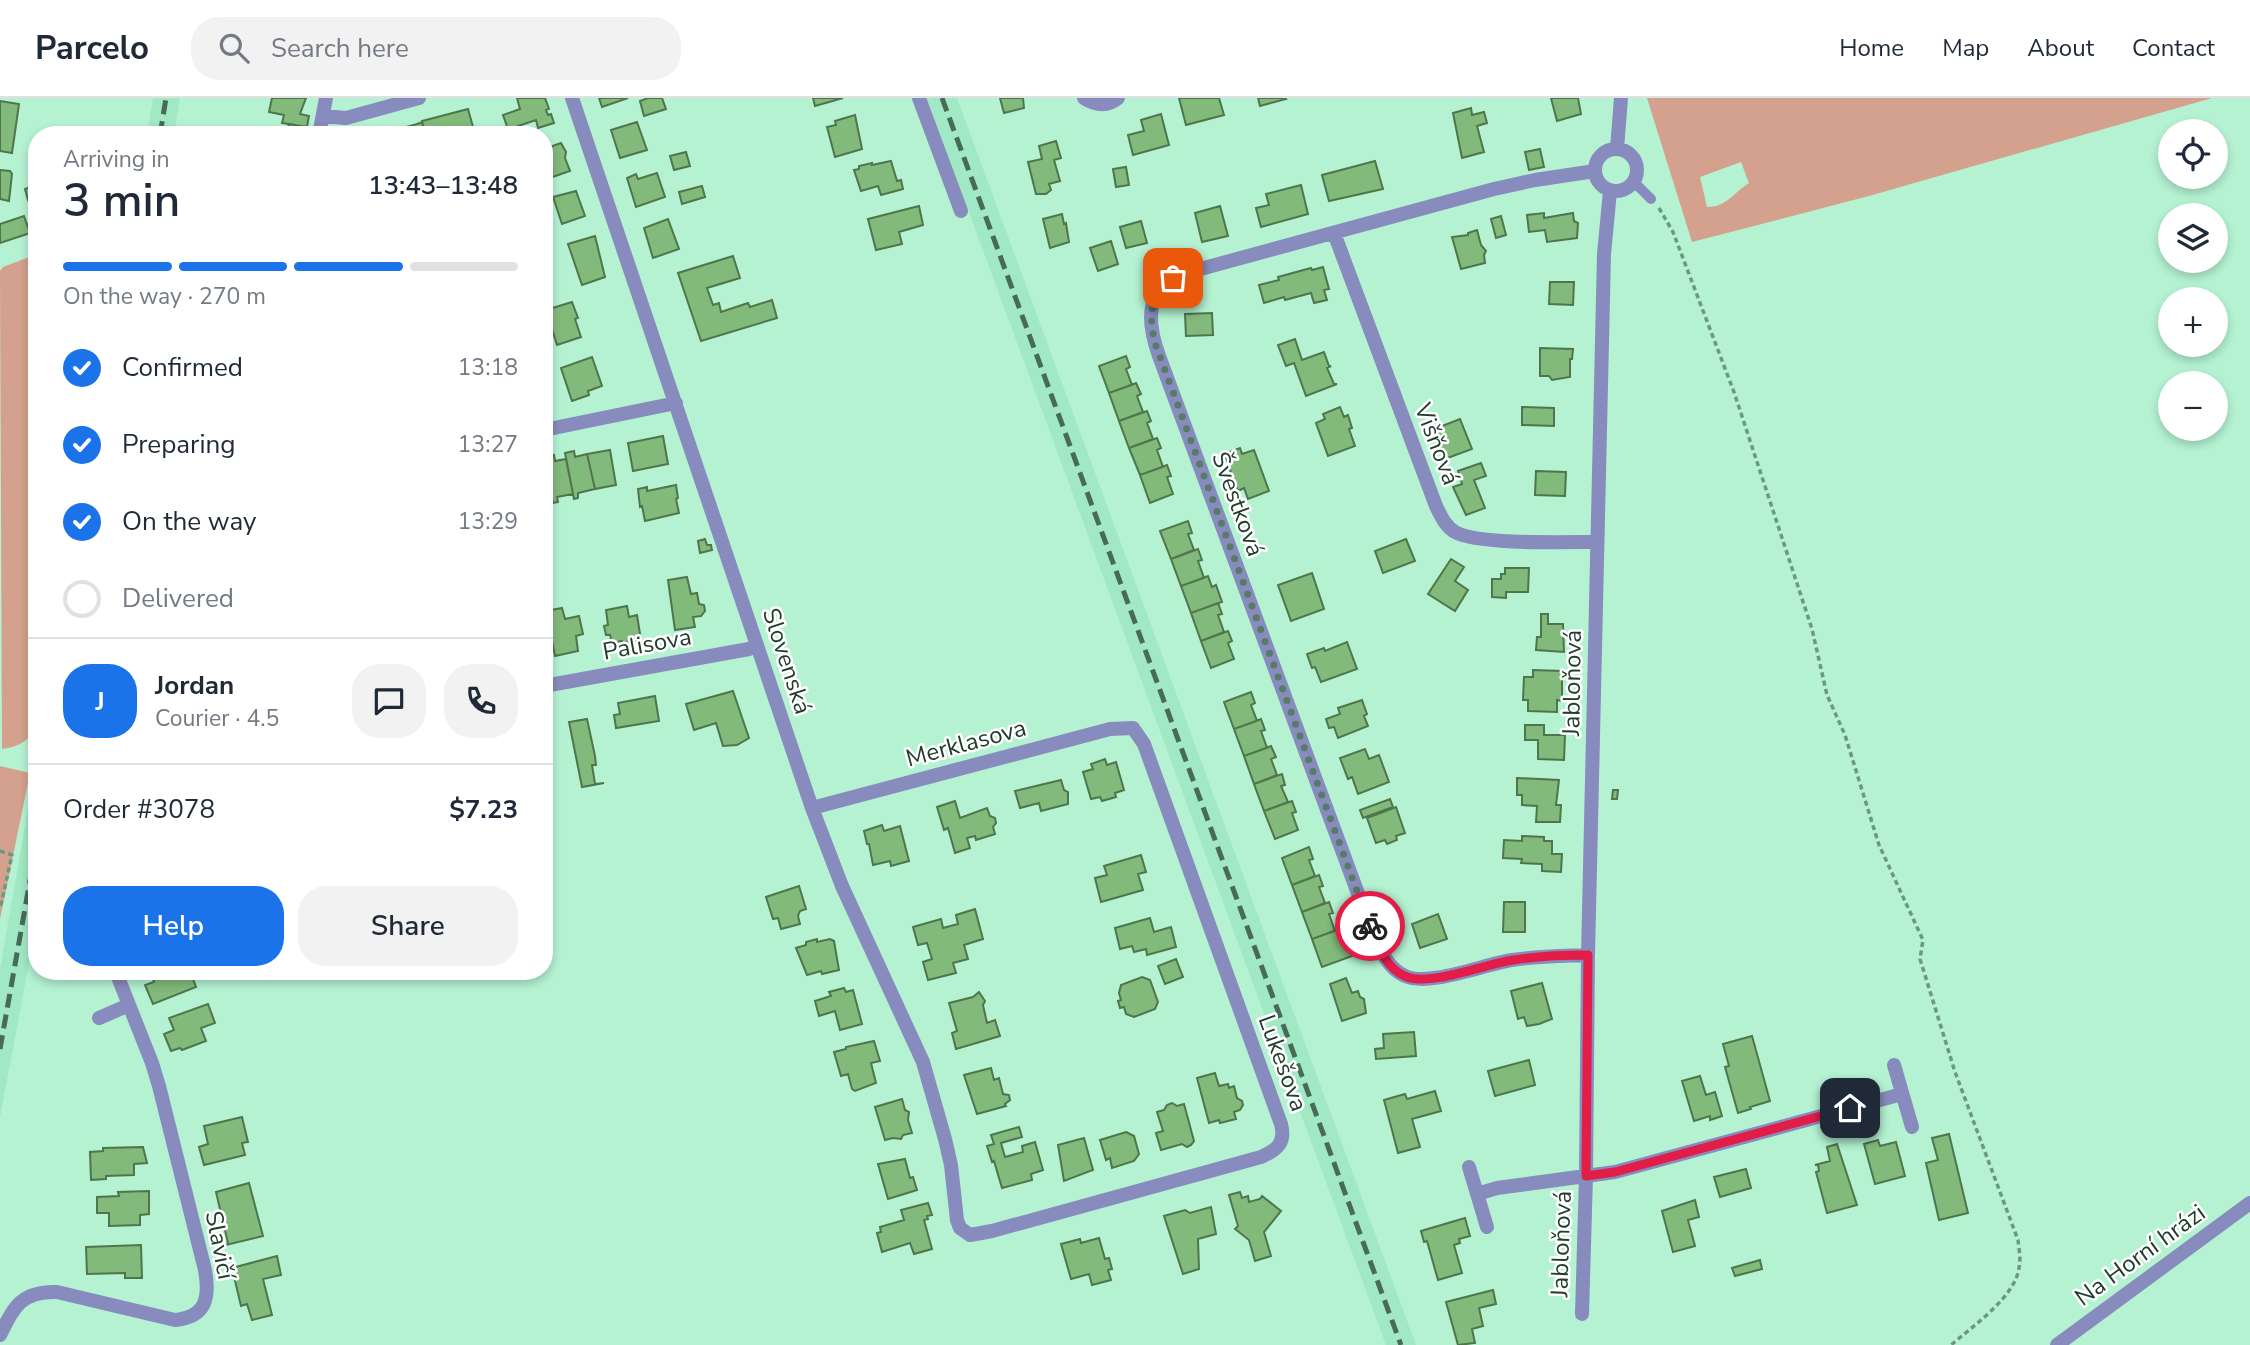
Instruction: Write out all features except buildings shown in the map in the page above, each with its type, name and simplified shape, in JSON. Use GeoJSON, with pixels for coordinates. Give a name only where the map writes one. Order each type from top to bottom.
{"type":"FeatureCollection","features":[{"type":"Feature","properties":{"kind":"street"},"geometry":{"type":"LineString","coordinates":[[321,126],[326,98]]}},
{"type":"Feature","properties":{"kind":"street"},"geometry":{"type":"LineString","coordinates":[[323,116],[346,118],[419,98]]}},
{"type":"Feature","properties":{"kind":"street","name":"Slovenská"},"geometry":{"type":"LineString","coordinates":[[572,98],[812,808],[842,886],[923,1062],[951,1164],[957,1220],[964,1232]]}},
{"type":"Feature","properties":{"kind":"street"},"geometry":{"type":"LineString","coordinates":[[919,98],[961,211]]}},
{"type":"Feature","properties":{"kind":"street"},"geometry":{"type":"LineString","coordinates":[[1084,98],[1098,104],[1118,98]]}},
{"type":"Feature","properties":{"kind":"street"},"geometry":{"type":"LineString","coordinates":[[1617,149],[1621,98]]}},
{"type":"Feature","properties":{"kind":"street"},"geometry":{"type":"LineString","coordinates":[[1617,149],[1630,153],[1638,170],[1634,182],[1623,190],[1610,191],[1599,183],[1595,171],[1600,156],[1609,150],[1617,149]]}},
{"type":"Feature","properties":{"kind":"street","name":"Švestková"},"geometry":{"type":"LineString","coordinates":[[1588,955],[1512,960],[1428,979],[1405,977],[1387,961],[1373,933],[1159,356],[1152,330],[1151,308],[1162,287],[1173,278],[1194,270],[1513,185],[1595,171]]}},
{"type":"Feature","properties":{"kind":"street","name":"Jabloňová"},"geometry":{"type":"LineString","coordinates":[[1582,1314],[1604,254],[1610,191]]}},
{"type":"Feature","properties":{"kind":"street","name":"Višňová"},"geometry":{"type":"LineString","coordinates":[[1334,233],[1436,506],[1446,524],[1459,534],[1482,540],[1597,542]]}},
{"type":"Feature","properties":{"kind":"street"},"geometry":{"type":"LineString","coordinates":[[553,428],[676,403]]}},
{"type":"Feature","properties":{"kind":"street","name":"Palisova"},"geometry":{"type":"LineString","coordinates":[[553,683],[749,649],[758,645]]}},
{"type":"Feature","properties":{"kind":"street","name":"Merklasova"},"geometry":{"type":"LineString","coordinates":[[812,808],[1110,729],[1133,728]]}},
{"type":"Feature","properties":{"kind":"street","name":"Lukešova"},"geometry":{"type":"LineString","coordinates":[[964,1232],[970,1235],[992,1231],[1261,1157],[1281,1145],[1281,1124],[1144,744],[1133,728]]}},
{"type":"Feature","properties":{"kind":"street","name":"Slavičí"},"geometry":{"type":"LineString","coordinates":[[0,1335],[14,1308],[36,1293],[57,1292],[175,1320],[192,1315],[205,1304],[208,1286],[205,1270],[159,1086],[119,980]]}},
{"type":"Feature","properties":{"kind":"street"},"geometry":{"type":"LineString","coordinates":[[99,1018],[129,1005]]}},
{"type":"Feature","properties":{"kind":"street"},"geometry":{"type":"LineString","coordinates":[[1894,1065],[1912,1126]]}},
{"type":"Feature","properties":{"kind":"street","name":"Jabloňová"},"geometry":{"type":"LineString","coordinates":[[1477,1194],[1497,1188],[1615,1172],[1902,1094]]}},
{"type":"Feature","properties":{"kind":"street"},"geometry":{"type":"LineString","coordinates":[[1469,1167],[1487,1227]]}},
{"type":"Feature","properties":{"kind":"street","name":"Na Horní hrázi"},"geometry":{"type":"LineString","coordinates":[[2057,1345],[2250,1203]]}},
{"type":"Feature","properties":{"kind":"lane"},"geometry":{"type":"LineString","coordinates":[[1634,182],[1651,198]]}},
{"type":"Feature","properties":{"kind":"path"},"geometry":{"type":"LineString","coordinates":[[1651,198],[1673,232],[1734,392],[1812,629],[1827,695],[1845,735],[1879,845],[1923,940],[1920,959],[1955,1072],[2018,1240],[2020,1266],[2010,1290],[1951,1345]]}},
{"type":"Feature","properties":{"kind":"path"},"geometry":{"type":"LineString","coordinates":[[0,851],[12,855],[0,909]]}},
{"type":"Feature","properties":{"kind":"shaded area"},"geometry":{"type":"Polygon","coordinates":[[[153,98],[180,98],[175,126],[148,126],[153,98]]]}},
{"type":"Feature","properties":{"kind":"shaded area"},"geometry":{"type":"Polygon","coordinates":[[[927,98],[957,98],[1416,1345],[1386,1345],[927,98]]]}},
{"type":"Feature","properties":{"kind":"shaded area"},"geometry":{"type":"Polygon","coordinates":[[[1647,98],[2212,98],[1869,196],[1692,242],[1647,98]],[[1741,162],[1700,177],[1707,207],[1720,205],[1749,183],[1741,162]]]}},
{"type":"Feature","properties":{"kind":"shaded area"},"geometry":{"type":"Polygon","coordinates":[[[28,257],[28,738],[13,747],[2,749],[0,271],[3,267],[28,257]]]}},
{"type":"Feature","properties":{"kind":"shaded area"},"geometry":{"type":"Polygon","coordinates":[[[0,766],[28,773],[28,783],[0,919],[0,766]]]}},
{"type":"Feature","properties":{"kind":"shaded area"},"geometry":{"type":"Polygon","coordinates":[[[28,809],[28,969],[0,1117],[0,969],[28,809]]]}},
{"type":"Feature","properties":{"kind":"railway"},"geometry":{"type":"LineString","coordinates":[[161,126],[166,98]]}},
{"type":"Feature","properties":{"kind":"railway"},"geometry":{"type":"LineString","coordinates":[[942,98],[1401,1345]]}},
{"type":"Feature","properties":{"kind":"railway"},"geometry":{"type":"LineString","coordinates":[[0,1049],[28,892]]}},
{"type":"Feature","properties":{"kind":"way so far"},"geometry":{"type":"LineString","coordinates":[[1173,278],[1162,287],[1151,308],[1155,343],[1370,926]]}},
{"type":"Feature","properties":{"kind":"route"},"geometry":{"type":"LineString","coordinates":[[1370,926],[1387,961],[1405,977],[1415,979],[1442,977],[1512,960],[1588,955],[1586,1176],[1615,1172],[1850,1108]]}}]}
